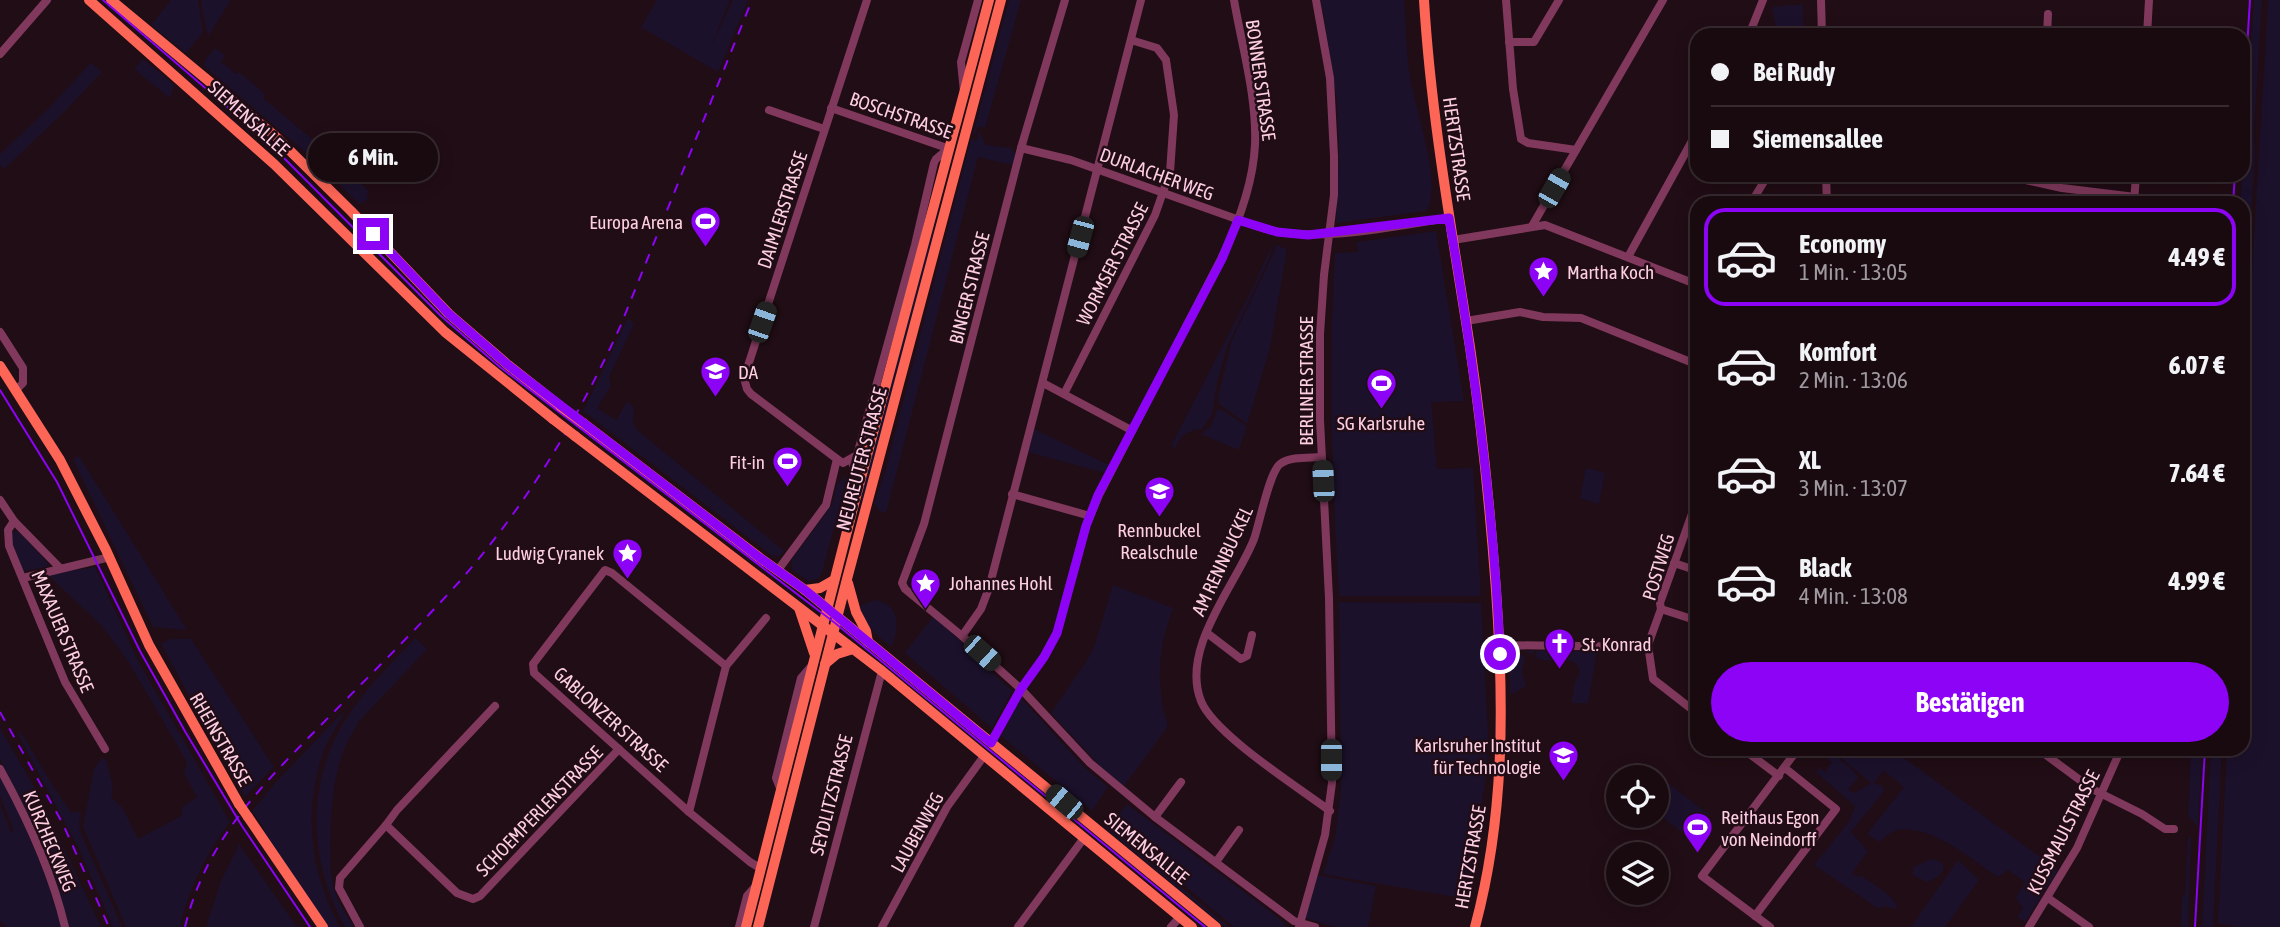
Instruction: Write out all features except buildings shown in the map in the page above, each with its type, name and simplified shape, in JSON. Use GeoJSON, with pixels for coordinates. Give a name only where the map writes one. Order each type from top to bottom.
{"type":"FeatureCollection","features":[{"type":"Feature","properties":{"kind":"main road","name":"SIEMENSALLEE"},"geometry":{"type":"LineString","coordinates":[[89,0],[265,156],[445,332],[553,419],[881,671],[1192,927]]}},
{"type":"Feature","properties":{"kind":"main road","name":"SIEMENSALLEE"},"geometry":{"type":"LineString","coordinates":[[111,0],[275,136],[449,314],[508,365],[805,590],[1216,927]]}},
{"type":"Feature","properties":{"kind":"main road","name":"NEUREUTER STRASSE"},"geometry":{"type":"LineString","coordinates":[[746,927],[834,580],[989,0]]}},
{"type":"Feature","properties":{"kind":"main road","name":"NEUREUTER STRASSE"},"geometry":{"type":"LineString","coordinates":[[758,927],[837,616],[1001,0]]}},
{"type":"Feature","properties":{"kind":"main road","name":"HERTZSTRASSE"},"geometry":{"type":"LineString","coordinates":[[1424,0],[1430,88],[1488,490],[1499,645],[1502,737],[1500,783],[1488,866],[1475,927]]}},
{"type":"Feature","properties":{"kind":"main road","name":"SIEMENSALLEE"},"geometry":{"type":"LineString","coordinates":[[183,83],[193,67]]}},
{"type":"Feature","properties":{"kind":"main road"},"geometry":{"type":"LineString","coordinates":[[351,239],[361,221]]}},
{"type":"Feature","properties":{"kind":"main road","name":"RHEINSTRASSE"},"geometry":{"type":"LineString","coordinates":[[0,366],[60,460],[110,557],[149,645],[239,803],[323,927]]}},
{"type":"Feature","properties":{"kind":"main road"},"geometry":{"type":"LineString","coordinates":[[847,579],[868,642]]}},
{"type":"Feature","properties":{"kind":"main road"},"geometry":{"type":"LineString","coordinates":[[805,590],[820,589],[834,580]]}},
{"type":"Feature","properties":{"kind":"main road"},"geometry":{"type":"LineString","coordinates":[[799,608],[814,659]]}},
{"type":"Feature","properties":{"kind":"main road"},"geometry":{"type":"LineString","coordinates":[[825,664],[837,654],[853,649]]}},
{"type":"Feature","properties":{"kind":"main road"},"geometry":{"type":"LineString","coordinates":[[984,756],[991,743]]}},
{"type":"Feature","properties":{"kind":"main road","name":"GABLONZER STRASSE"},"geometry":{"type":"LineString","coordinates":[[760,868],[772,871]]}},
{"type":"Feature","properties":{"kind":"street"},"geometry":{"type":"LineString","coordinates":[[0,54],[47,0]]}},
{"type":"Feature","properties":{"kind":"street","name":"DAIMLERSTRASSE"},"geometry":{"type":"LineString","coordinates":[[837,459],[751,394],[744,378],[867,0]]}},
{"type":"Feature","properties":{"kind":"street","name":"NEUREUTER STRASSE"},"geometry":{"type":"LineString","coordinates":[[964,92],[961,62],[978,0]]}},
{"type":"Feature","properties":{"kind":"street","name":"BINGER STRASSE"},"geometry":{"type":"LineString","coordinates":[[962,636],[905,589],[902,583],[924,524],[1021,148],[1065,0]]}},
{"type":"Feature","properties":{"kind":"street"},"geometry":{"type":"LineString","coordinates":[[1141,0],[986,596],[978,615],[962,636],[1021,689],[1090,763],[1156,817],[1294,921],[1300,925],[1315,927]]}},
{"type":"Feature","properties":{"kind":"street","name":"BONNER STRASSE"},"geometry":{"type":"LineString","coordinates":[[991,743],[1057,633],[1090,516],[1131,430],[1222,259],[1238,220],[1252,173],[1255,139],[1251,97],[1234,0]]}},
{"type":"Feature","properties":{"kind":"street","name":"BERLINER STRASSE"},"geometry":{"type":"LineString","coordinates":[[1300,925],[1325,835],[1332,783],[1329,598],[1321,457],[1321,322],[1334,195],[1330,79],[1316,0]]}},
{"type":"Feature","properties":{"kind":"street"},"geometry":{"type":"LineString","coordinates":[[1506,0],[1508,42],[1521,139],[1528,143],[1576,150]]}},
{"type":"Feature","properties":{"kind":"street"},"geometry":{"type":"LineString","coordinates":[[1508,42],[1534,42],[1559,0]]}},
{"type":"Feature","properties":{"kind":"street"},"geometry":{"type":"LineString","coordinates":[[1532,226],[1663,0]]}},
{"type":"Feature","properties":{"kind":"street"},"geometry":{"type":"LineString","coordinates":[[1752,28],[1763,0]]}},
{"type":"Feature","properties":{"kind":"street"},"geometry":{"type":"LineString","coordinates":[[1821,0],[1822,28]]}},
{"type":"Feature","properties":{"kind":"street"},"geometry":{"type":"LineString","coordinates":[[2147,28],[2149,0]]}},
{"type":"Feature","properties":{"kind":"street"},"geometry":{"type":"LineString","coordinates":[[2047,28],[2048,14]]}},
{"type":"Feature","properties":{"kind":"street","name":"WORMSER STRASSE"},"geometry":{"type":"LineString","coordinates":[[1064,394],[1164,193],[1171,164],[1173,103],[1166,60],[1157,48],[1131,40]]}},
{"type":"Feature","properties":{"kind":"street","name":"BOSCHSTRASSE"},"geometry":{"type":"LineString","coordinates":[[831,108],[960,152]]}},
{"type":"Feature","properties":{"kind":"street"},"geometry":{"type":"LineString","coordinates":[[769,110],[824,129]]}},
{"type":"Feature","properties":{"kind":"street"},"geometry":{"type":"LineString","coordinates":[[1628,257],[1690,145]]}},
{"type":"Feature","properties":{"kind":"street","name":"NEUREUTER STRASSE"},"geometry":{"type":"LineString","coordinates":[[837,459],[844,463],[857,456],[915,245],[928,185],[936,159],[948,148]]}},
{"type":"Feature","properties":{"kind":"street","name":"DURLACHER WEG"},"geometry":{"type":"LineString","coordinates":[[1021,148],[1058,156],[1285,234],[1330,233],[1449,218]]}},
{"type":"Feature","properties":{"kind":"street"},"geometry":{"type":"LineString","coordinates":[[2051,182],[2116,196]]}},
{"type":"Feature","properties":{"kind":"street"},"geometry":{"type":"LineString","coordinates":[[1453,240],[1549,225],[1690,282]]}},
{"type":"Feature","properties":{"kind":"street"},"geometry":{"type":"LineString","coordinates":[[1465,321],[1520,312],[1543,317],[1581,317],[1690,362]]}},
{"type":"Feature","properties":{"kind":"street"},"geometry":{"type":"LineString","coordinates":[[0,332],[24,373],[23,383],[16,390]]}},
{"type":"Feature","properties":{"kind":"street"},"geometry":{"type":"LineString","coordinates":[[1043,383],[1131,430]]}},
{"type":"Feature","properties":{"kind":"street","name":"AM RENNBUCKEL"},"geometry":{"type":"LineString","coordinates":[[1321,457],[1288,460],[1275,470],[1252,544],[1219,603],[1207,633],[1196,675],[1206,712],[1222,730],[1330,811]]}},
{"type":"Feature","properties":{"kind":"street"},"geometry":{"type":"LineString","coordinates":[[778,570],[826,505],[837,459]]}},
{"type":"Feature","properties":{"kind":"street","name":"NEUREUTER STRASSE"},"geometry":{"type":"LineString","coordinates":[[851,460],[860,482]]}},
{"type":"Feature","properties":{"kind":"street"},"geometry":{"type":"LineString","coordinates":[[1012,494],[1090,516]]}},
{"type":"Feature","properties":{"kind":"street"},"geometry":{"type":"LineString","coordinates":[[1,501],[36,546],[60,568]]}},
{"type":"Feature","properties":{"kind":"street","name":"MAXAUER STRASSE"},"geometry":{"type":"LineString","coordinates":[[12,518],[7,538],[23,578],[65,681],[105,750]]}},
{"type":"Feature","properties":{"kind":"street","name":"POSTWEG"},"geometry":{"type":"LineString","coordinates":[[1648,645],[1690,519]]}},
{"type":"Feature","properties":{"kind":"street"},"geometry":{"type":"LineString","coordinates":[[23,578],[110,557]]}},
{"type":"Feature","properties":{"kind":"street"},"geometry":{"type":"LineString","coordinates":[[1674,563],[1690,569]]}},
{"type":"Feature","properties":{"kind":"street","name":"GABLONZER STRASSE"},"geometry":{"type":"LineString","coordinates":[[726,666],[605,570],[533,664],[534,673],[619,750],[760,868]]}},
{"type":"Feature","properties":{"kind":"street"},"geometry":{"type":"LineString","coordinates":[[1661,610],[1690,619]]}},
{"type":"Feature","properties":{"kind":"street","name":"GABLONZER STRASSE"},"geometry":{"type":"LineString","coordinates":[[689,811],[726,666],[766,618]]}},
{"type":"Feature","properties":{"kind":"street","name":"AM RENNBUCKEL"},"geometry":{"type":"LineString","coordinates":[[1207,633],[1241,659],[1247,656],[1252,635]]}},
{"type":"Feature","properties":{"kind":"street"},"geometry":{"type":"LineString","coordinates":[[1499,645],[1648,645],[1653,679],[1690,708]]}},
{"type":"Feature","properties":{"kind":"street","name":"SEYDLITZSTRASSE"},"geometry":{"type":"LineString","coordinates":[[814,927],[881,671]]}},
{"type":"Feature","properties":{"kind":"street"},"geometry":{"type":"LineString","coordinates":[[360,927],[345,902],[339,881],[342,875],[397,810],[495,706]]}},
{"type":"Feature","properties":{"kind":"street","name":"SCHOEMPERLENSTRASSE"},"geometry":{"type":"LineString","coordinates":[[386,825],[457,893],[473,899],[480,896],[619,750]]}},
{"type":"Feature","properties":{"kind":"street","name":"LAUBENWEG"},"geometry":{"type":"LineString","coordinates":[[883,927],[947,807],[984,756]]}},
{"type":"Feature","properties":{"kind":"street"},"geometry":{"type":"LineString","coordinates":[[1752,756],[1779,776]]}},
{"type":"Feature","properties":{"kind":"street"},"geometry":{"type":"LineString","coordinates":[[1770,927],[1702,876],[1793,756]]}},
{"type":"Feature","properties":{"kind":"street"},"geometry":{"type":"LineString","coordinates":[[2048,756],[2083,783],[2165,828],[2174,828]]}},
{"type":"Feature","properties":{"kind":"street","name":"KUSSMAULSTRASSE"},"geometry":{"type":"LineString","coordinates":[[2029,927],[2077,848],[2118,756]]}},
{"type":"Feature","properties":{"kind":"street"},"geometry":{"type":"LineString","coordinates":[[1755,916],[1836,810],[1835,806],[1784,768]]}},
{"type":"Feature","properties":{"kind":"street","name":"KURZHECKWEG"},"geometry":{"type":"LineString","coordinates":[[0,769],[34,837],[65,927]]}},
{"type":"Feature","properties":{"kind":"street"},"geometry":{"type":"LineString","coordinates":[[1156,817],[1181,782]]}},
{"type":"Feature","properties":{"kind":"street"},"geometry":{"type":"LineString","coordinates":[[1216,862],[1239,830]]}},
{"type":"Feature","properties":{"kind":"street"},"geometry":{"type":"LineString","coordinates":[[1018,927],[1084,838]]}},
{"type":"Feature","properties":{"kind":"street"},"geometry":{"type":"LineString","coordinates":[[739,927],[747,897],[755,887]]}},
{"type":"Feature","properties":{"kind":"street"},"geometry":{"type":"LineString","coordinates":[[2048,898],[2089,927]]}},
{"type":"Feature","properties":{"kind":"street"},"geometry":{"type":"LineString","coordinates":[[1171,927],[1180,917]]}},
{"type":"Feature","properties":{"kind":"shaded area"},"geometry":{"type":"Polygon","coordinates":[[[171,0],[198,0],[203,32],[186,53],[151,25],[171,0]]]}},
{"type":"Feature","properties":{"kind":"shaded area"},"geometry":{"type":"Polygon","coordinates":[[[202,0],[231,0],[208,36],[201,3],[202,0]]]}},
{"type":"Feature","properties":{"kind":"shaded area"},"geometry":{"type":"Polygon","coordinates":[[[657,0],[730,0],[709,51],[733,0],[748,0],[718,72],[641,27],[657,0]]]}},
{"type":"Feature","properties":{"kind":"shaded area"},"geometry":{"type":"Polygon","coordinates":[[[1009,0],[1021,0],[985,128],[978,126],[975,135],[973,134],[1009,0]]]}},
{"type":"Feature","properties":{"kind":"shaded area"},"geometry":{"type":"Polygon","coordinates":[[[1321,0],[1404,0],[1410,77],[1432,185],[1431,200],[1426,211],[1336,223],[1339,152],[1337,101],[1321,0]]]}},
{"type":"Feature","properties":{"kind":"shaded area"},"geometry":{"type":"Polygon","coordinates":[[[2254,0],[2262,0],[2250,227],[2250,196],[2240,196],[2241,182],[2250,182],[2250,58],[2254,0]]]}},
{"type":"Feature","properties":{"kind":"shaded area"},"geometry":{"type":"Polygon","coordinates":[[[2268,0],[2280,0],[2280,927],[2236,927],[2218,923],[2227,756],[2250,756],[2250,307],[2268,0]]]}},
{"type":"Feature","properties":{"kind":"shaded area"},"geometry":{"type":"Polygon","coordinates":[[[1803,4],[1804,28],[1776,28],[1772,7],[1803,4]]]}},
{"type":"Feature","properties":{"kind":"shaded area"},"geometry":{"type":"Polygon","coordinates":[[[215,48],[225,55],[221,62],[237,74],[239,72],[264,93],[264,99],[353,173],[369,192],[368,195],[365,193],[369,199],[359,204],[316,161],[204,66],[205,60],[215,48]]]}},
{"type":"Feature","properties":{"kind":"shaded area"},"geometry":{"type":"Polygon","coordinates":[[[143,59],[174,85],[170,98],[134,69],[143,59]]]}},
{"type":"Feature","properties":{"kind":"shaded area"},"geometry":{"type":"Polygon","coordinates":[[[91,63],[102,72],[4,169],[0,164],[0,154],[45,112],[91,63]]]}},
{"type":"Feature","properties":{"kind":"shaded area"},"geometry":{"type":"Polygon","coordinates":[[[979,131],[986,145],[1011,148],[1015,154],[1013,165],[978,157],[886,513],[879,511],[874,503],[884,476],[971,139],[977,140],[979,131]]]}},
{"type":"Feature","properties":{"kind":"shaded area"},"geometry":{"type":"Polygon","coordinates":[[[950,160],[920,290],[837,599],[861,505],[863,486],[950,160]]]}},
{"type":"Feature","properties":{"kind":"shaded area","name":"SG Karlsruhe"},"geometry":{"type":"Polygon","coordinates":[[[1436,231],[1464,401],[1431,402],[1437,469],[1473,468],[1481,596],[1339,596],[1332,424],[1335,253],[1358,252],[1357,242],[1436,231]]]}},
{"type":"Feature","properties":{"kind":"shaded area"},"geometry":{"type":"Polygon","coordinates":[[[1273,243],[1269,259],[1227,347],[1217,382],[1212,415],[1202,429],[1188,432],[1182,437],[1175,449],[1171,446],[1273,243]]]}},
{"type":"Feature","properties":{"kind":"shaded area"},"geometry":{"type":"Polygon","coordinates":[[[1276,245],[1287,249],[1270,348],[1247,424],[1219,404],[1218,397],[1232,340],[1276,245]]]}},
{"type":"Feature","properties":{"kind":"shaded area"},"geometry":{"type":"Polygon","coordinates":[[[628,318],[634,324],[609,377],[611,386],[597,408],[616,420],[627,402],[634,407],[633,423],[636,429],[784,551],[779,557],[770,554],[583,411],[628,318]]]}},
{"type":"Feature","properties":{"kind":"shaded area"},"geometry":{"type":"Polygon","coordinates":[[[1218,408],[1247,426],[1239,450],[1201,434],[1211,426],[1218,408]]]}},
{"type":"Feature","properties":{"kind":"shaded area"},"geometry":{"type":"Polygon","coordinates":[[[1032,428],[1113,467],[1109,474],[1024,451],[1032,428]]]}},
{"type":"Feature","properties":{"kind":"shaded area"},"geometry":{"type":"Polygon","coordinates":[[[79,456],[187,630],[153,627],[73,459],[79,456]]]}},
{"type":"Feature","properties":{"kind":"shaded area"},"geometry":{"type":"Polygon","coordinates":[[[1586,468],[1605,473],[1599,504],[1580,498],[1586,468]]]}},
{"type":"Feature","properties":{"kind":"shaded area"},"geometry":{"type":"Polygon","coordinates":[[[847,476],[822,573],[818,579],[809,581],[792,570],[792,559],[832,505],[837,484],[847,476]]]}},
{"type":"Feature","properties":{"kind":"shaded area"},"geometry":{"type":"Polygon","coordinates":[[[11,532],[19,532],[47,562],[47,567],[22,571],[10,539],[11,532]]]}},
{"type":"Feature","properties":{"kind":"shaded area"},"geometry":{"type":"Polygon","coordinates":[[[95,567],[137,659],[230,822],[199,872],[187,900],[180,927],[126,927],[83,827],[94,769],[102,758],[106,760],[113,787],[111,797],[122,807],[138,839],[183,815],[181,808],[197,797],[184,774],[187,762],[128,661],[101,625],[47,574],[95,567]]]}},
{"type":"Feature","properties":{"kind":"shaded area"},"geometry":{"type":"Polygon","coordinates":[[[1113,585],[1173,608],[1164,638],[1160,667],[1161,696],[1168,726],[1124,786],[1101,767],[1051,713],[1088,659],[1113,585]]]}},
{"type":"Feature","properties":{"kind":"shaded area"},"geometry":{"type":"Polygon","coordinates":[[[875,600],[889,606],[896,617],[892,646],[872,630],[858,607],[875,600]]]}},
{"type":"Feature","properties":{"kind":"shaded area"},"geometry":{"type":"Polygon","coordinates":[[[1339,602],[1481,603],[1488,733],[1487,768],[1467,899],[1323,874],[1335,838],[1341,790],[1339,602]]]}},
{"type":"Feature","properties":{"kind":"shaded area"},"geometry":{"type":"Polygon","coordinates":[[[933,617],[1012,691],[992,728],[905,653],[933,617]]]}},
{"type":"Feature","properties":{"kind":"shaded area"},"geometry":{"type":"Polygon","coordinates":[[[415,638],[427,649],[360,720],[338,769],[330,847],[336,894],[354,927],[345,927],[323,874],[318,846],[319,790],[337,735],[352,710],[415,638]]]}},
{"type":"Feature","properties":{"kind":"shaded area"},"geometry":{"type":"Polygon","coordinates":[[[170,639],[191,639],[274,767],[245,797],[161,644],[170,639]]]}},
{"type":"Feature","properties":{"kind":"shaded area"},"geometry":{"type":"Polygon","coordinates":[[[1535,651],[1597,651],[1588,703],[1572,703],[1574,684],[1580,672],[1576,663],[1540,659],[1535,657],[1535,651]]]}},
{"type":"Feature","properties":{"kind":"shaded area"},"geometry":{"type":"Polygon","coordinates":[[[1509,652],[1517,652],[1525,657],[1522,672],[1526,686],[1510,695],[1509,652]]]}},
{"type":"Feature","properties":{"kind":"shaded area"},"geometry":{"type":"Polygon","coordinates":[[[1021,698],[1085,768],[1108,787],[1092,811],[1001,736],[1021,698]]]}},
{"type":"Feature","properties":{"kind":"shaded area"},"geometry":{"type":"Polygon","coordinates":[[[345,710],[323,753],[313,797],[316,864],[340,927],[328,927],[252,811],[345,710]]]}},
{"type":"Feature","properties":{"kind":"shaded area"},"geometry":{"type":"Polygon","coordinates":[[[0,728],[40,797],[101,927],[69,927],[40,842],[0,759],[0,728]]]}},
{"type":"Feature","properties":{"kind":"shaded area"},"geometry":{"type":"Polygon","coordinates":[[[21,732],[71,812],[81,812],[80,831],[122,927],[113,927],[79,849],[18,734],[21,732]]]}},
{"type":"Feature","properties":{"kind":"shaded area"},"geometry":{"type":"Polygon","coordinates":[[[1838,756],[1853,770],[1858,778],[1848,790],[1855,793],[1871,783],[1838,756],[1901,756],[2058,870],[2025,922],[2017,917],[2023,908],[2016,898],[2025,882],[2008,870],[1998,877],[1948,843],[1919,831],[1892,832],[1879,842],[1867,834],[1904,787],[1884,771],[1873,783],[1885,790],[1851,832],[1868,851],[1852,873],[1858,877],[1861,875],[1887,894],[1898,909],[1883,906],[1879,909],[1814,865],[1849,822],[1855,806],[1816,772],[1820,768],[1825,772],[1832,762],[1826,757],[1838,756]]]}},
{"type":"Feature","properties":{"kind":"shaded area"},"geometry":{"type":"Polygon","coordinates":[[[2191,756],[2202,756],[2198,827],[2188,816],[2191,756]]]}},
{"type":"Feature","properties":{"kind":"shaded area"},"geometry":{"type":"Polygon","coordinates":[[[2211,756],[2222,756],[2213,927],[2202,927],[2211,756]]]}},
{"type":"Feature","properties":{"kind":"shaded area"},"geometry":{"type":"Polygon","coordinates":[[[0,775],[35,849],[62,927],[7,927],[0,921],[0,804],[11,832],[14,831],[0,796],[0,775]]]}},
{"type":"Feature","properties":{"kind":"shaded area"},"geometry":{"type":"Polygon","coordinates":[[[1669,784],[1709,815],[1691,839],[1669,822],[1669,784]]]}},
{"type":"Feature","properties":{"kind":"shaded area"},"geometry":{"type":"Polygon","coordinates":[[[1127,804],[1287,927],[1234,927],[1111,824],[1127,804]]]}},
{"type":"Feature","properties":{"kind":"shaded area"},"geometry":{"type":"Polygon","coordinates":[[[1106,825],[1229,927],[1225,927],[1105,828],[1106,825]]]}},
{"type":"Feature","properties":{"kind":"shaded area"},"geometry":{"type":"Polygon","coordinates":[[[2191,837],[2188,927],[2181,927],[2188,838],[2191,837]]]}},
{"type":"Feature","properties":{"kind":"shaded area"},"geometry":{"type":"Polygon","coordinates":[[[239,844],[297,927],[206,927],[221,881],[239,844]]]}},
{"type":"Feature","properties":{"kind":"shaded area"},"geometry":{"type":"Polygon","coordinates":[[[1931,859],[1943,864],[1943,871],[1938,877],[1927,882],[1912,875],[1914,867],[1931,859]]]}},
{"type":"Feature","properties":{"kind":"shaded area"},"geometry":{"type":"Polygon","coordinates":[[[1958,860],[1979,880],[1945,927],[1911,927],[1958,860]]]}},
{"type":"Feature","properties":{"kind":"shaded area"},"geometry":{"type":"Polygon","coordinates":[[[1317,875],[1376,886],[1368,927],[1336,927],[1305,918],[1317,875]]]}},
{"type":"Feature","properties":{"kind":"tram line"},"geometry":{"type":"LineString","coordinates":[[103,0],[269,143],[441,316],[500,367],[835,623],[1205,927]]}},
{"type":"Feature","properties":{"kind":"tram line"},"geometry":{"type":"LineString","coordinates":[[2248,28],[2250,0]]}},
{"type":"Feature","properties":{"kind":"tram line"},"geometry":{"type":"LineString","coordinates":[[2234,182],[2234,196]]}},
{"type":"Feature","properties":{"kind":"tram line"},"geometry":{"type":"LineString","coordinates":[[0,390],[57,482],[140,651],[186,733],[242,826],[310,927]]}},
{"type":"Feature","properties":{"kind":"tram line"},"geometry":{"type":"LineString","coordinates":[[2195,927],[2205,756]]}},
{"type":"Feature","properties":{"kind":"railway"},"geometry":{"type":"LineString","coordinates":[[185,927],[194,896],[207,867],[239,816],[279,769],[459,582],[507,523],[549,460],[587,395],[620,327],[752,0]]}},
{"type":"Feature","properties":{"kind":"railway"},"geometry":{"type":"LineString","coordinates":[[0,712],[63,824],[109,927]]}},
{"type":"Feature","properties":{"kind":"place","name":"Europa Arena"},"geometry":{"type":"Point","coordinates":[706,249]}},
{"type":"Feature","properties":{"kind":"place","name":"Martha Koch"},"geometry":{"type":"Point","coordinates":[1544,299]}},
{"type":"Feature","properties":{"kind":"place","name":"DA"},"geometry":{"type":"Point","coordinates":[715,399]}},
{"type":"Feature","properties":{"kind":"place","name":"SG Karlsruhe"},"geometry":{"type":"Point","coordinates":[1381,411]}},
{"type":"Feature","properties":{"kind":"place","name":"Fit-in"},"geometry":{"type":"Point","coordinates":[788,489]}},
{"type":"Feature","properties":{"kind":"place","name":"Rennbuckel Realschule"},"geometry":{"type":"Point","coordinates":[1159,518]}},
{"type":"Feature","properties":{"kind":"place","name":"Ludwig Cyranek"},"geometry":{"type":"Point","coordinates":[627,580]}},
{"type":"Feature","properties":{"kind":"place","name":"Johannes Hohl"},"geometry":{"type":"Point","coordinates":[926,610]}},
{"type":"Feature","properties":{"kind":"place","name":"St. Konrad"},"geometry":{"type":"Point","coordinates":[1559,671]}},
{"type":"Feature","properties":{"kind":"place","name":"Karlsruher Institut für Technologie"},"geometry":{"type":"Point","coordinates":[1564,783]}},
{"type":"Feature","properties":{"kind":"place","name":"Reithaus Egon von Neindorff"},"geometry":{"type":"Point","coordinates":[1698,855]}},
{"type":"Feature","properties":{"kind":"route"},"geometry":{"type":"LineString","coordinates":[[373,234],[449,314],[508,365],[805,590],[991,743],[1021,689],[1054,640],[1063,617],[1086,526],[1098,495],[1222,259],[1238,220],[1277,232],[1308,235],[1449,218],[1478,405],[1491,524],[1500,654]]}}]}
